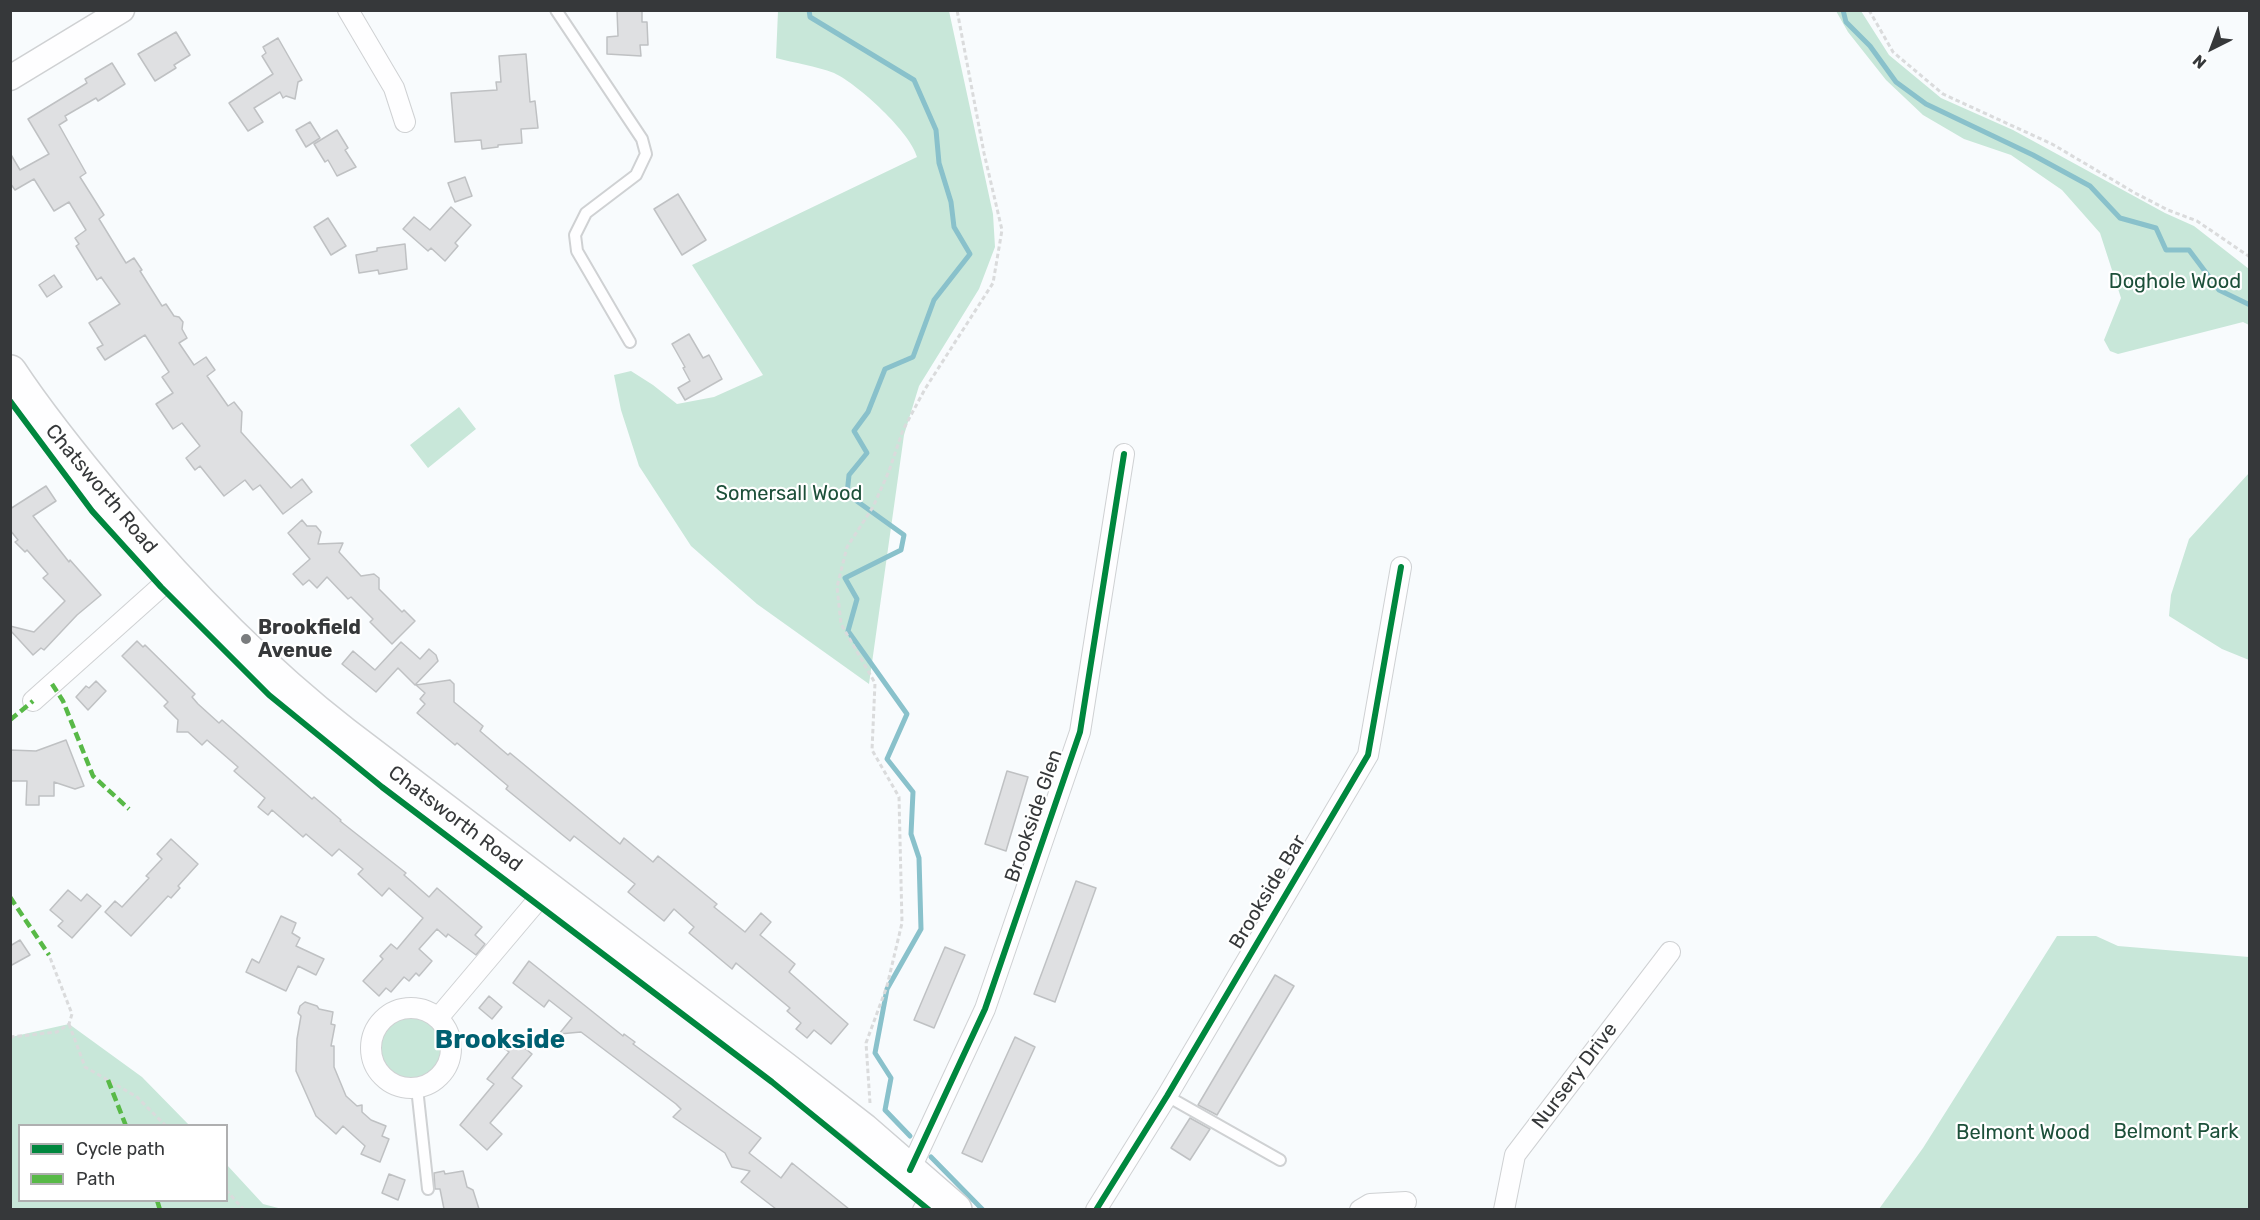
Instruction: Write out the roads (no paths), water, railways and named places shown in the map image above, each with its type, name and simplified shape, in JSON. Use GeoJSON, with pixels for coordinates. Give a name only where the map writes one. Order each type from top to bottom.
{"type":"FeatureCollection","features":[{"type":"Feature","properties":{"kind":"highway","name":"Chatsworth Road"},"geometry":{"type":"LineString","coordinates":[[16,392],[174,576],[255,659],[312,709],[863,1130],[910,1170],[938,1204]]}},
{"type":"Feature","properties":{"kind":"street"},"geometry":{"type":"LineString","coordinates":[[10,78],[122,10]]}},
{"type":"Feature","properties":{"kind":"street"},"geometry":{"type":"LineString","coordinates":[[348,10],[394,88],[405,122]]}},
{"type":"Feature","properties":{"kind":"street","name":"Brookside Glen"},"geometry":{"type":"LineString","coordinates":[[910,1170],[985,1009],[1080,732],[1124,453]]}},
{"type":"Feature","properties":{"kind":"street","name":"Brookside Bar"},"geometry":{"type":"LineString","coordinates":[[1096,1209],[1167,1096],[1368,754],[1401,567]]}},
{"type":"Feature","properties":{"kind":"street"},"geometry":{"type":"LineString","coordinates":[[33,701],[174,576]]}},
{"type":"Feature","properties":{"kind":"street"},"geometry":{"type":"LineString","coordinates":[[438,1018],[547,889]]}},
{"type":"Feature","properties":{"kind":"street","name":"Nursery Drive"},"geometry":{"type":"LineString","coordinates":[[1504,1209],[1515,1155],[1670,952]]}},
{"type":"Feature","properties":{"kind":"street"},"geometry":{"type":"LineString","coordinates":[[414,1008],[427,1011],[438,1018],[451,1041],[450,1060],[440,1077],[430,1084],[417,1088],[405,1088],[392,1084],[374,1065],[371,1051],[372,1038],[383,1020],[400,1009],[414,1008]]}},
{"type":"Feature","properties":{"kind":"street"},"geometry":{"type":"LineString","coordinates":[[1360,1209],[1371,1204],[1406,1202]]}},
{"type":"Feature","properties":{"kind":"lane"},"geometry":{"type":"LineString","coordinates":[[556,10],[642,139],[646,154],[636,175],[585,213],[575,235],[577,251],[630,342]]}},
{"type":"Feature","properties":{"kind":"lane"},"geometry":{"type":"LineString","coordinates":[[417,1088],[428,1189]]}},
{"type":"Feature","properties":{"kind":"lane"},"geometry":{"type":"LineString","coordinates":[[1167,1096],[1280,1160]]}},
{"type":"Feature","properties":{"kind":"waterway"},"geometry":{"type":"LineString","coordinates":[[809,10],[810,17],[914,80],[936,130],[939,163],[951,202],[954,227],[970,254],[934,300],[913,357],[885,369],[868,412],[854,431],[867,453],[849,475],[847,494],[904,535],[901,550],[845,578],[857,599],[848,631],[907,714],[887,759],[913,792],[911,834],[919,858],[921,929],[887,989],[875,1053],[891,1078],[885,1110],[910,1136]]}},
{"type":"Feature","properties":{"kind":"waterway"},"geometry":{"type":"LineString","coordinates":[[1843,10],[1846,22],[1870,46],[1896,82],[1926,104],[2033,155],[2090,186],[2120,218],[2156,228],[2166,250],[2189,250],[2219,290],[2250,305]]}},
{"type":"Feature","properties":{"kind":"waterway"},"geometry":{"type":"LineString","coordinates":[[931,1157],[983,1210]]}},
{"type":"Feature","properties":{"kind":"place","name":"Brookfield Avenue"},"geometry":{"type":"Point","coordinates":[246,639]}},
{"type":"Feature","properties":{"kind":"district","name":"Brookside"},"geometry":{"type":"Point","coordinates":[500,1040]}},
{"type":"Feature","properties":{"kind":"park label","name":"Doghole Wood"},"geometry":{"type":"Point","coordinates":[2175,282]}},
{"type":"Feature","properties":{"kind":"park label","name":"Somersall Wood"},"geometry":{"type":"Point","coordinates":[789,494]}},
{"type":"Feature","properties":{"kind":"park label","name":"Belmont Park"},"geometry":{"type":"Point","coordinates":[2176,1132]}},
{"type":"Feature","properties":{"kind":"park label","name":"Belmont Wood"},"geometry":{"type":"Point","coordinates":[2023,1133]}}]}
